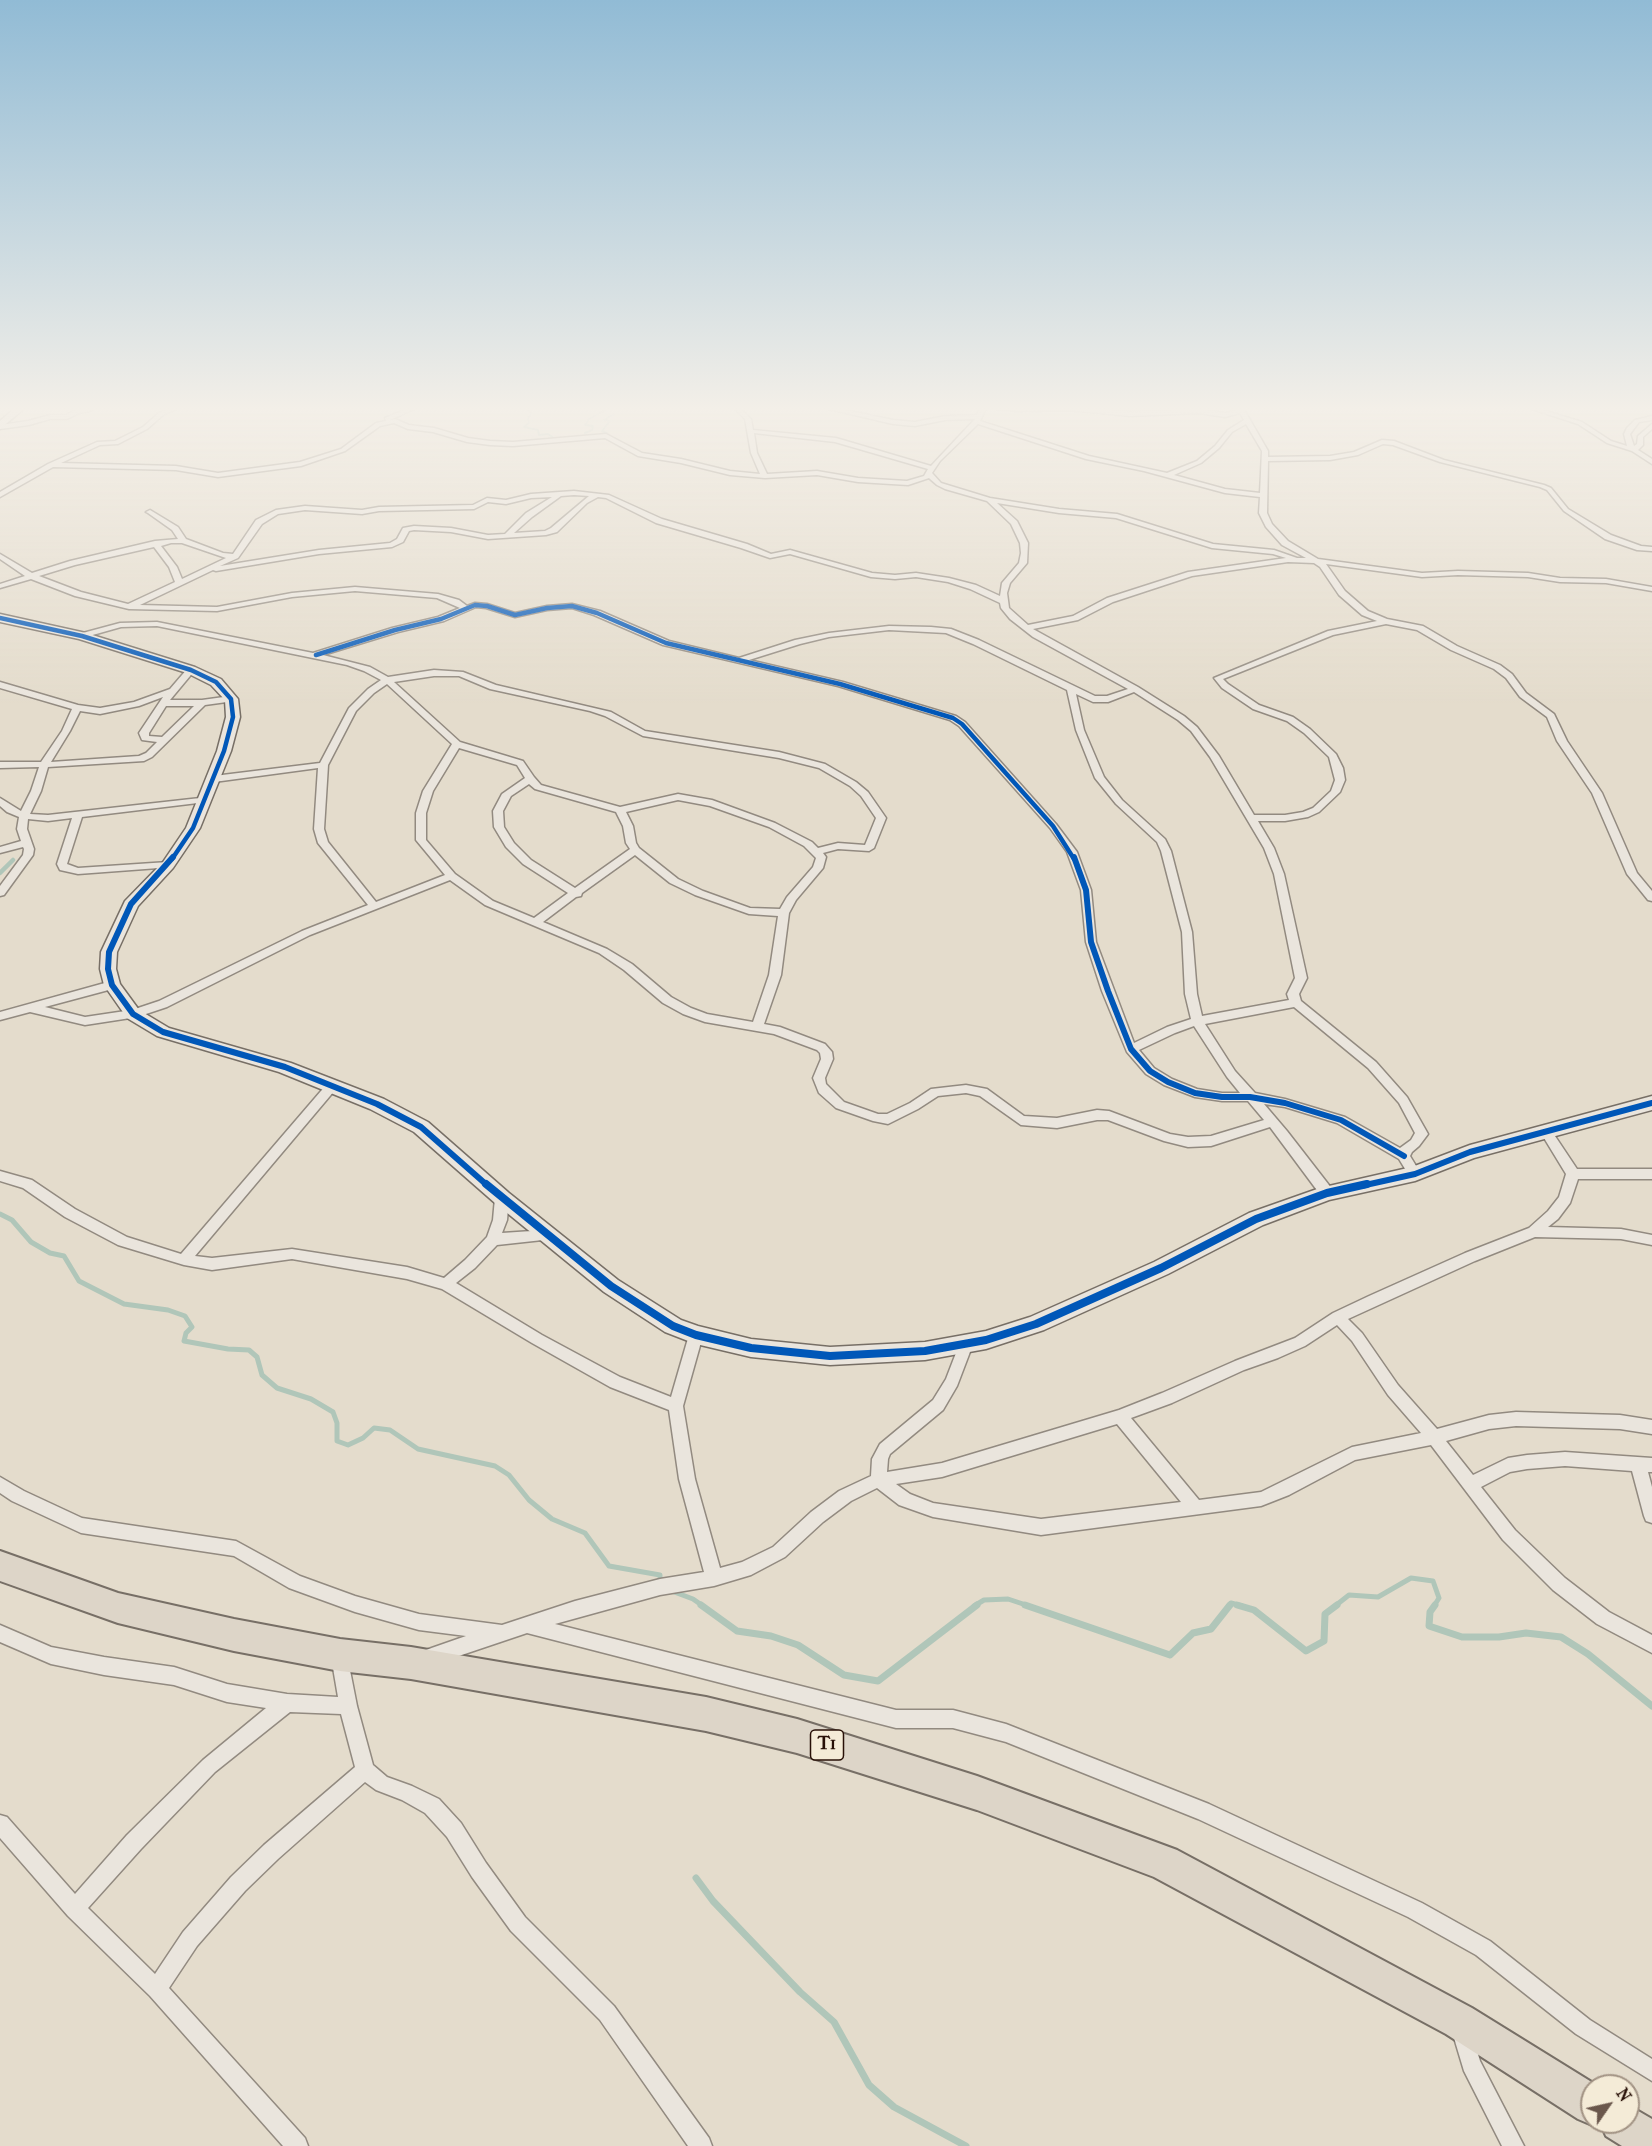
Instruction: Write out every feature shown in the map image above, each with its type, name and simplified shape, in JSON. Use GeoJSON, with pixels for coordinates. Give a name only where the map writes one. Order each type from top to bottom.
{"type":"FeatureCollection","features":[{"type":"Feature","properties":{"kind":"highway","name":"T1"},"geometry":{"type":"LineString","coordinates":[[0,1566],[118,1608],[234,1635],[340,1655],[411,1663],[706,1714],[797,1736],[977,1793],[1164,1863],[1459,2021],[1580,2097]]}},
{"type":"Feature","properties":{"kind":"highway"},"geometry":{"type":"LineString","coordinates":[[1639,2134],[1652,2142]]}},
{"type":"Feature","properties":{"kind":"street"},"geometry":{"type":"LineString","coordinates":[[129,607],[236,556],[260,522],[271,514],[284,510],[313,508],[362,512],[476,506]]}},
{"type":"Feature","properties":{"kind":"street"},"geometry":{"type":"LineString","coordinates":[[507,536],[529,515],[543,506]]}},
{"type":"Feature","properties":{"kind":"street"},"geometry":{"type":"LineString","coordinates":[[203,570],[319,552],[392,545],[400,540],[406,530],[414,528],[451,530],[488,537],[537,534],[554,530],[581,506]]}},
{"type":"Feature","properties":{"kind":"street"},"geometry":{"type":"LineString","coordinates":[[630,506],[659,521],[770,556],[790,552],[870,575],[895,577],[910,575],[949,580],[973,587],[1003,601]]}},
{"type":"Feature","properties":{"kind":"street"},"geometry":{"type":"LineString","coordinates":[[996,506],[1014,523],[1024,543],[1023,563],[1006,583],[1003,593],[1003,601],[1013,617],[1026,628],[1163,706],[1194,729],[1214,756],[1269,848],[1279,874],[1300,978],[1293,994],[1296,1003],[1372,1065],[1403,1100],[1422,1134],[1406,1149],[1404,1156]]}},
{"type":"Feature","properties":{"kind":"street"},"geometry":{"type":"LineString","coordinates":[[1025,506],[1059,512],[1117,516],[1212,546],[1274,552],[1298,560]]}},
{"type":"Feature","properties":{"kind":"street"},"geometry":{"type":"LineString","coordinates":[[1263,506],[1263,513],[1269,525],[1285,543],[1318,561],[1326,569],[1335,586],[1353,604],[1385,621],[1420,628],[1467,654],[1497,666],[1509,676],[1523,695],[1551,716],[1562,741],[1597,793],[1632,874],[1652,898]]}},
{"type":"Feature","properties":{"kind":"street"},"geometry":{"type":"LineString","coordinates":[[1563,506],[1608,537],[1640,548],[1652,549]]}},
{"type":"Feature","properties":{"kind":"street"},"geometry":{"type":"LineString","coordinates":[[150,512],[175,529],[183,541]]}},
{"type":"Feature","properties":{"kind":"street"},"geometry":{"type":"LineString","coordinates":[[0,586],[73,563],[155,543],[183,541],[222,555],[236,556],[252,564]]}},
{"type":"Feature","properties":{"kind":"street"},"geometry":{"type":"LineString","coordinates":[[155,543],[173,567],[179,582]]}},
{"type":"Feature","properties":{"kind":"street"},"geometry":{"type":"LineString","coordinates":[[0,555],[31,576],[78,594],[129,607],[218,609],[292,595],[355,590],[438,596],[456,602],[465,608]]}},
{"type":"Feature","properties":{"kind":"street"},"geometry":{"type":"LineString","coordinates":[[1026,628],[1075,618],[1110,600],[1191,574],[1298,560],[1412,574],[1528,575],[1560,580],[1606,581],[1652,589]]}},
{"type":"Feature","properties":{"kind":"street"},"geometry":{"type":"LineString","coordinates":[[315,655],[395,630],[441,619],[465,608],[487,606],[515,615],[560,606],[585,608],[666,643],[840,684],[944,714],[962,724],[1053,826],[1072,852],[1086,890],[1091,942],[1131,1049],[1150,1071],[1168,1082],[1195,1093],[1222,1097],[1250,1097],[1284,1103],[1341,1120],[1404,1156],[1414,1174]]}},
{"type":"Feature","properties":{"kind":"street"},"geometry":{"type":"LineString","coordinates":[[2,620],[82,636],[191,670],[216,682],[231,699],[233,717],[214,779],[194,828],[168,865],[131,904],[109,952],[108,969],[112,985],[132,1014],[163,1032],[285,1067],[377,1104],[421,1127],[501,1198],[611,1286],[673,1326],[696,1335],[751,1348],[830,1356],[925,1351],[986,1340],[1036,1324],[1161,1269],[1256,1218],[1327,1193],[1414,1174],[1470,1152],[1547,1133],[1652,1102]]}},
{"type":"Feature","properties":{"kind":"street"},"geometry":{"type":"LineString","coordinates":[[1252,818],[1284,818],[1305,815],[1316,810],[1335,792],[1340,780],[1338,768],[1333,756],[1307,731],[1290,719],[1256,707],[1225,686],[1218,678],[1331,633],[1385,621]]}},
{"type":"Feature","properties":{"kind":"street"},"geometry":{"type":"LineString","coordinates":[[82,636],[120,625],[148,623],[315,655],[367,669],[387,680],[457,744],[520,763],[538,787],[620,810],[678,797],[712,803],[772,825],[818,851],[821,857],[818,868],[791,899],[783,913],[775,975],[757,1026]]}},
{"type":"Feature","properties":{"kind":"street"},"geometry":{"type":"LineString","coordinates":[[740,661],[788,645],[829,635],[889,628],[931,629],[948,631],[976,642],[1038,670],[1086,697],[1100,700],[1135,689]]}},
{"type":"Feature","properties":{"kind":"street"},"geometry":{"type":"LineString","coordinates":[[161,740],[143,736],[163,703],[191,670]]}},
{"type":"Feature","properties":{"kind":"street"},"geometry":{"type":"LineString","coordinates":[[374,906],[322,843],[319,829],[323,765],[352,710],[361,699],[387,680],[434,673],[460,674],[493,687],[608,714],[643,733],[779,755],[822,766],[843,776],[859,789],[881,818],[869,848],[838,846],[818,851]]}},
{"type":"Feature","properties":{"kind":"street"},"geometry":{"type":"LineString","coordinates":[[0,685],[77,708],[100,711],[116,709],[172,691]]}},
{"type":"Feature","properties":{"kind":"street"},"geometry":{"type":"LineString","coordinates":[[1071,689],[1080,730],[1100,778],[1119,802],[1161,841],[1166,851],[1187,932],[1191,994],[1197,1021],[1231,1074],[1304,1160],[1327,1193]]}},
{"type":"Feature","properties":{"kind":"street"},"geometry":{"type":"LineString","coordinates":[[163,703],[202,703],[231,699]]}},
{"type":"Feature","properties":{"kind":"street"},"geometry":{"type":"LineString","coordinates":[[0,765],[135,761],[149,755],[161,740],[202,703]]}},
{"type":"Feature","properties":{"kind":"street"},"geometry":{"type":"LineString","coordinates":[[0,893],[28,855],[22,829],[24,816],[45,764],[66,731],[77,708]]}},
{"type":"Feature","properties":{"kind":"street"},"geometry":{"type":"LineString","coordinates":[[457,744],[437,774],[421,813],[421,840],[451,876],[489,903],[603,951],[628,967],[658,993],[687,1011],[728,1022],[776,1030],[820,1047],[827,1059],[819,1078],[823,1090],[840,1105],[877,1118],[888,1119],[899,1115],[935,1092],[966,1089],[983,1092],[1021,1120],[1057,1123],[1097,1115],[1109,1116],[1168,1138],[1188,1142],[1210,1141],[1273,1122]]}},
{"type":"Feature","properties":{"kind":"street"},"geometry":{"type":"LineString","coordinates":[[214,779],[323,765]]}},
{"type":"Feature","properties":{"kind":"street"},"geometry":{"type":"LineString","coordinates":[[530,779],[507,794],[498,811],[499,827],[510,845],[527,862],[577,894]]}},
{"type":"Feature","properties":{"kind":"street"},"geometry":{"type":"LineString","coordinates":[[0,801],[10,810],[24,816],[48,818],[206,799]]}},
{"type":"Feature","properties":{"kind":"street"},"geometry":{"type":"LineString","coordinates":[[620,810],[628,826],[631,843],[635,850],[674,881],[699,893],[749,911],[783,913]]}},
{"type":"Feature","properties":{"kind":"street"},"geometry":{"type":"LineString","coordinates":[[78,815],[62,864],[64,868],[78,871],[168,865]]}},
{"type":"Feature","properties":{"kind":"street"},"geometry":{"type":"LineString","coordinates":[[0,850],[27,843]]}},
{"type":"Feature","properties":{"kind":"street"},"geometry":{"type":"LineString","coordinates":[[535,922],[577,894],[635,850]]}},
{"type":"Feature","properties":{"kind":"street"},"geometry":{"type":"LineString","coordinates":[[31,1008],[85,1021],[132,1014],[163,1004],[287,942],[451,876]]}},
{"type":"Feature","properties":{"kind":"street"},"geometry":{"type":"LineString","coordinates":[[0,1016],[112,985]]}},
{"type":"Feature","properties":{"kind":"street"},"geometry":{"type":"LineString","coordinates":[[1131,1049],[1171,1030],[1197,1021],[1296,1003]]}},
{"type":"Feature","properties":{"kind":"street"},"geometry":{"type":"LineString","coordinates":[[184,1260],[331,1087]]}},
{"type":"Feature","properties":{"kind":"street"},"geometry":{"type":"LineString","coordinates":[[1547,1133],[1573,1174]]}},
{"type":"Feature","properties":{"kind":"street"},"geometry":{"type":"LineString","coordinates":[[1573,1174],[1652,1174]]}},
{"type":"Feature","properties":{"kind":"street"},"geometry":{"type":"LineString","coordinates":[[1534,1232],[1565,1199],[1573,1174]]}},
{"type":"Feature","properties":{"kind":"street"},"geometry":{"type":"LineString","coordinates":[[0,1176],[27,1184],[70,1213],[123,1241],[184,1260],[212,1264],[292,1254],[407,1273],[446,1284],[537,1339],[615,1382],[676,1406]]}},
{"type":"Feature","properties":{"kind":"street"},"geometry":{"type":"LineString","coordinates":[[446,1284],[470,1264],[493,1240],[500,1220],[501,1198]]}},
{"type":"Feature","properties":{"kind":"street"},"geometry":{"type":"LineString","coordinates":[[411,1663],[575,1609],[660,1587],[714,1578],[745,1569],[779,1552],[817,1517],[845,1496],[878,1480],[942,1470],[1120,1416],[1300,1342],[1338,1317],[1470,1257],[1534,1232],[1621,1234],[1652,1240]]}},
{"type":"Feature","properties":{"kind":"street"},"geometry":{"type":"LineString","coordinates":[[493,1240],[547,1235]]}},
{"type":"Feature","properties":{"kind":"street"},"geometry":{"type":"LineString","coordinates":[[1338,1317],[1357,1337],[1394,1390],[1434,1437],[1509,1535],[1559,1584],[1603,1618],[1652,1644]]}},
{"type":"Feature","properties":{"kind":"street"},"geometry":{"type":"LineString","coordinates":[[696,1335],[676,1406],[687,1479],[714,1578]]}},
{"type":"Feature","properties":{"kind":"street"},"geometry":{"type":"LineString","coordinates":[[878,1480],[880,1459],[885,1449],[938,1405],[952,1381],[966,1344]]}},
{"type":"Feature","properties":{"kind":"street"},"geometry":{"type":"LineString","coordinates":[[1120,1416],[1194,1506]]}},
{"type":"Feature","properties":{"kind":"street"},"geometry":{"type":"LineString","coordinates":[[878,1480],[905,1500],[933,1510],[1041,1527],[1261,1499],[1352,1454],[1434,1437],[1489,1422],[1516,1419],[1611,1422],[1652,1427]]}},
{"type":"Feature","properties":{"kind":"street"},"geometry":{"type":"LineString","coordinates":[[1469,1485],[1508,1466],[1527,1462],[1565,1459],[1645,1465],[1652,1516]]}},
{"type":"Feature","properties":{"kind":"street"},"geometry":{"type":"LineString","coordinates":[[0,1484],[18,1496],[81,1525],[237,1549],[295,1582],[355,1604],[419,1622],[502,1633]]}},
{"type":"Feature","properties":{"kind":"street"},"geometry":{"type":"LineString","coordinates":[[526,1625],[897,1719],[953,1719],[1006,1732],[1095,1770],[1202,1811],[1415,1910],[1483,1948],[1583,2027],[1652,2071]]}},
{"type":"Feature","properties":{"kind":"street"},"geometry":{"type":"LineString","coordinates":[[0,1633],[51,1655],[174,1676],[227,1693],[287,1703],[348,1706]]}},
{"type":"Feature","properties":{"kind":"street"},"geometry":{"type":"LineString","coordinates":[[340,1655],[348,1706],[365,1770],[382,1784],[406,1792],[432,1806],[454,1830],[479,1870],[518,1924],[606,2013],[700,2146]]}},
{"type":"Feature","properties":{"kind":"street"},"geometry":{"type":"LineString","coordinates":[[75,1909],[134,1842],[209,1766],[287,1703]]}},
{"type":"Feature","properties":{"kind":"street"},"geometry":{"type":"LineString","coordinates":[[157,1989],[190,1940],[238,1884],[365,1770]]}},
{"type":"Feature","properties":{"kind":"street"},"geometry":{"type":"LineString","coordinates":[[0,1824],[75,1909],[157,1989],[297,2146]]}},
{"type":"Feature","properties":{"kind":"street"},"geometry":{"type":"LineString","coordinates":[[1459,2021],[1471,2064],[1513,2146]]}},
{"type":"Feature","properties":{"kind":"waterway"},"geometry":{"type":"LineString","coordinates":[[0,873],[13,860]]}},
{"type":"Feature","properties":{"kind":"waterway"},"geometry":{"type":"LineString","coordinates":[[0,1214],[12,1220],[31,1242],[50,1253],[64,1256],[79,1281],[124,1304],[168,1310],[185,1316],[192,1327],[186,1333],[184,1341],[228,1349],[249,1350],[257,1357],[262,1375],[277,1388],[311,1399],[333,1412],[337,1423],[337,1441],[348,1445],[363,1438],[374,1428],[390,1430],[418,1449],[495,1466],[509,1475],[529,1500],[552,1519],[585,1533],[609,1566],[660,1575],[660,1583]]}},
{"type":"Feature","properties":{"kind":"waterway"},"geometry":{"type":"LineString","coordinates":[[1335,1606],[1349,1595],[1378,1597],[1411,1578],[1433,1581],[1439,1598],[1434,1606]]}},
{"type":"Feature","properties":{"kind":"waterway"},"geometry":{"type":"LineString","coordinates":[[669,1590],[693,1599],[703,1606]]}},
{"type":"Feature","properties":{"kind":"waterway"},"geometry":{"type":"LineString","coordinates":[[974,1606],[984,1600],[1008,1599],[1029,1606]]}},
{"type":"Feature","properties":{"kind":"waterway"},"geometry":{"type":"LineString","coordinates":[[1229,1606],[1231,1603],[1242,1606]]}},
{"type":"Feature","properties":{"kind":"waterway"},"geometry":{"type":"LineString","coordinates":[[701,1605],[737,1631],[771,1636],[798,1645],[844,1675],[878,1681],[977,1605]]}},
{"type":"Feature","properties":{"kind":"waterway"},"geometry":{"type":"LineString","coordinates":[[1025,1605],[1170,1655],[1193,1633],[1211,1629],[1230,1605]]}},
{"type":"Feature","properties":{"kind":"waterway"},"geometry":{"type":"LineString","coordinates":[[1237,1605],[1254,1610],[1306,1651],[1324,1641],[1325,1614],[1337,1605]]}},
{"type":"Feature","properties":{"kind":"waterway"},"geometry":{"type":"LineString","coordinates":[[1435,1605],[1430,1612],[1429,1626],[1462,1637],[1499,1637],[1526,1633],[1561,1637],[1588,1654],[1652,1706]]}},
{"type":"Feature","properties":{"kind":"waterway"},"geometry":{"type":"LineString","coordinates":[[696,1878],[713,1901],[800,1992],[834,2022],[869,2085],[894,2107],[966,2146]]}},
{"type":"Feature","properties":{"kind":"cycle path"},"geometry":{"type":"LineString","coordinates":[[316,655],[395,630],[441,619],[475,605],[487,606],[515,615],[547,608],[572,606],[597,613],[666,643],[840,684],[953,718],[962,724],[1053,826],[1072,852],[1086,890],[1091,942],[1108,991],[1131,1049],[1150,1071],[1168,1082],[1195,1093],[1222,1097],[1250,1097],[1285,1103],[1341,1120],[1404,1156]]}},
{"type":"Feature","properties":{"kind":"cycle path"},"geometry":{"type":"LineString","coordinates":[[0,618],[82,636],[191,670],[216,682],[231,699],[233,717],[224,751],[193,828],[168,865],[131,904],[109,952],[108,969],[112,985],[133,1014],[163,1032],[285,1067],[377,1104],[421,1127],[502,1198],[611,1286],[673,1326],[696,1335],[751,1348],[830,1356],[925,1351],[986,1340],[1036,1324],[1161,1268],[1256,1219],[1327,1193],[1415,1174],[1470,1152],[1652,1103]]}}]}
